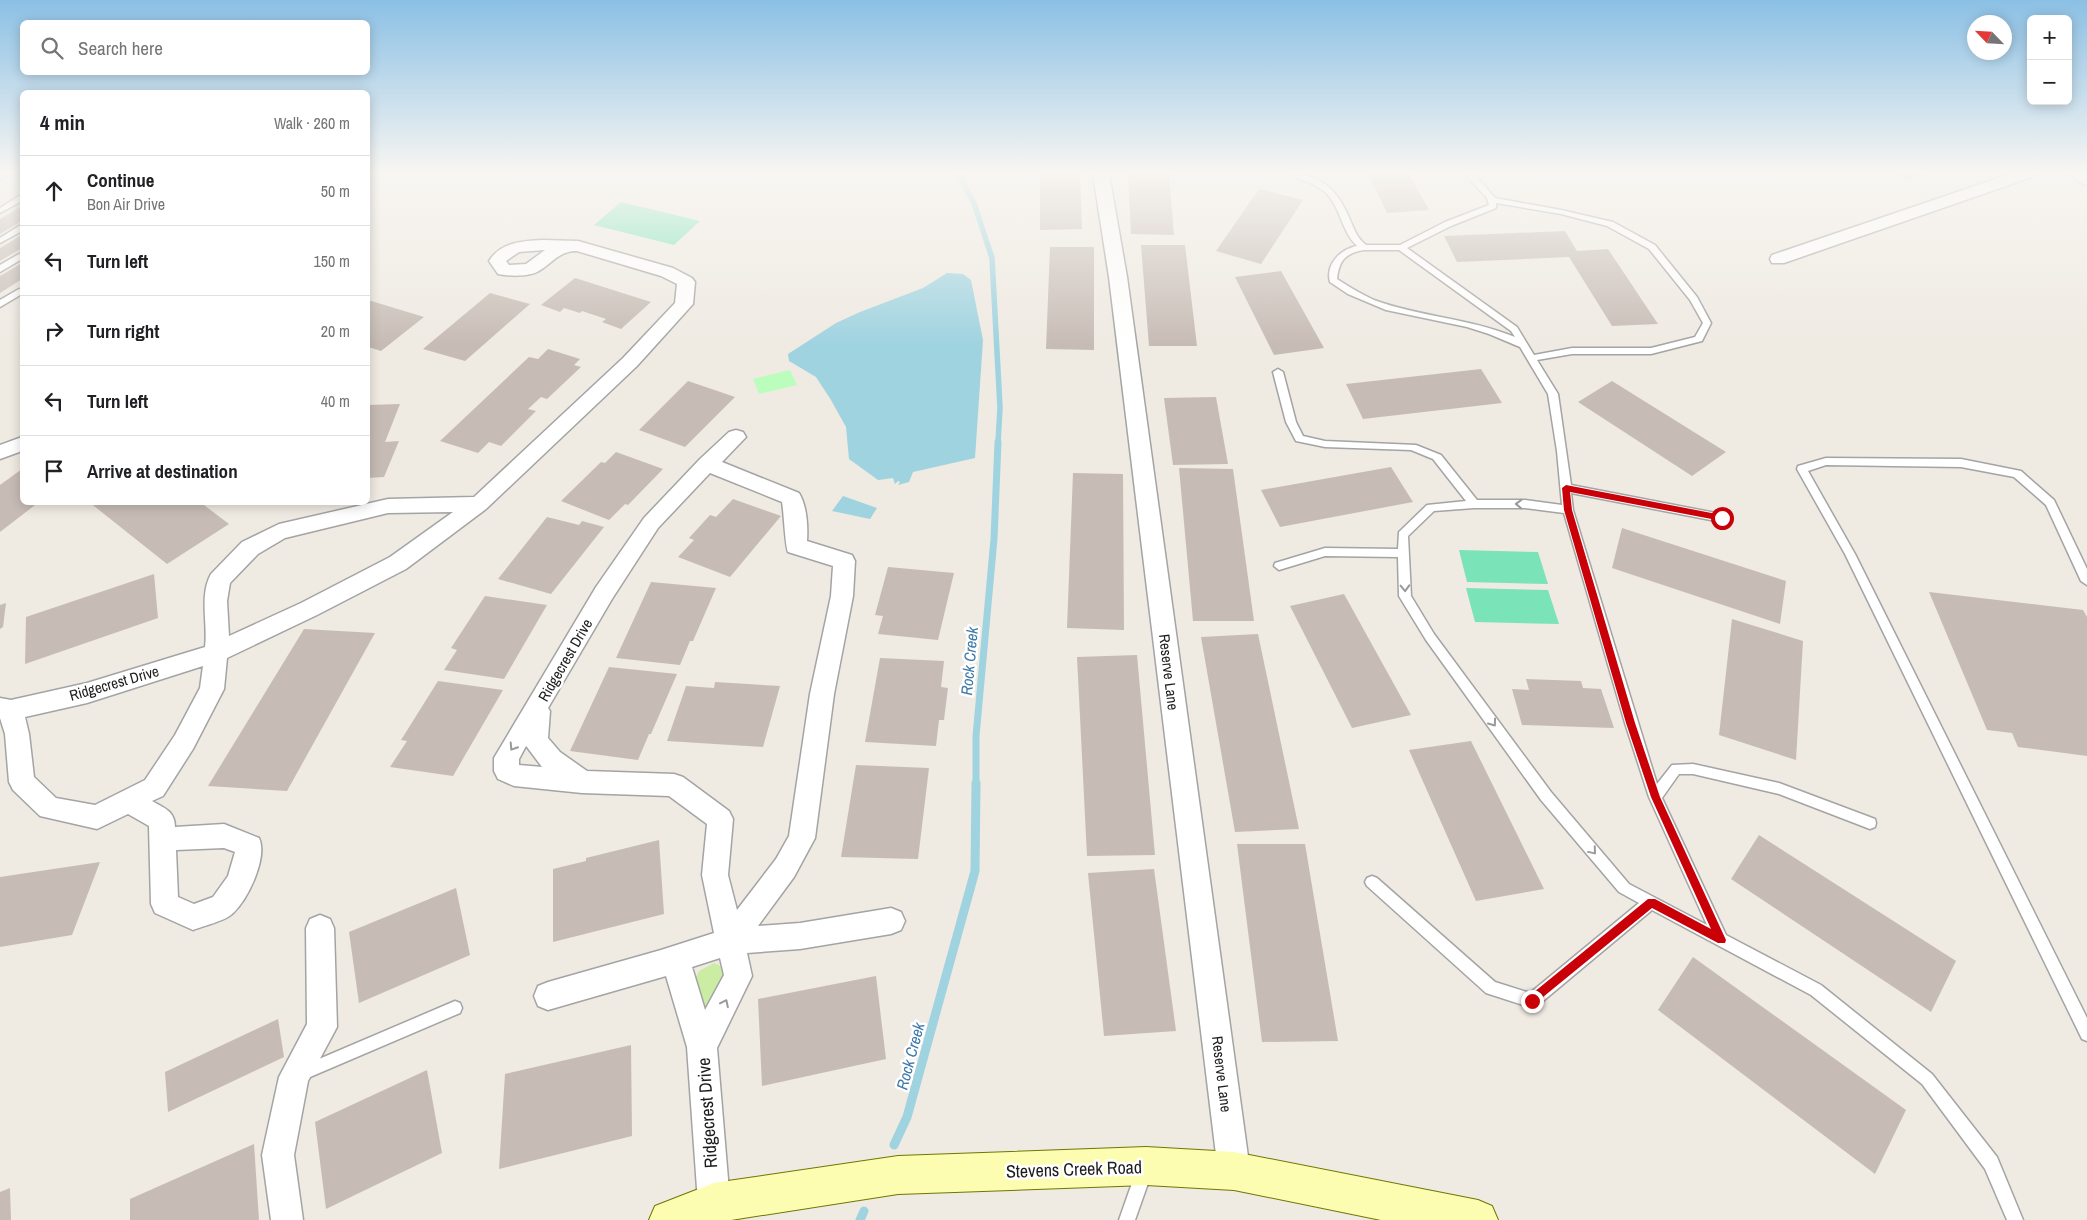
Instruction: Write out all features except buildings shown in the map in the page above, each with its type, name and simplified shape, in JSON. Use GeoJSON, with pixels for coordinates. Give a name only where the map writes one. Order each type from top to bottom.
{"type":"FeatureCollection","features":[{"type":"Feature","properties":{"kind":"street","name":"Reserve Lane"},"geometry":{"type":"LineString","coordinates":[[1110,231],[1118,277],[1234,1170]]}},
{"type":"Feature","properties":{"kind":"street"},"geometry":{"type":"LineString","coordinates":[[1778,259],[1860,231]]}},
{"type":"Feature","properties":{"kind":"street","name":"Ridgecrest Drive"},"geometry":{"type":"LineString","coordinates":[[479,504],[388,506],[279,532],[250,548],[219,580],[216,601],[218,636],[216,653],[212,689],[184,742],[154,788],[98,817],[49,808],[22,782],[17,734],[5,709],[87,693],[216,653],[309,609],[398,563],[479,504],[630,362],[684,304],[686,282],[667,272],[578,246],[562,246]]}},
{"type":"Feature","properties":{"kind":"street","name":"Ridgecrest Drive"},"geometry":{"type":"LineString","coordinates":[[714,1203],[702,1048],[738,976],[723,918],[715,875],[720,819],[674,785],[582,782],[551,760],[536,740],[539,706],[604,593],[652,523],[707,464],[736,437]]}},
{"type":"Feature","properties":{"kind":"street"},"geometry":{"type":"LineString","coordinates":[[0,452],[20,445]]}},
{"type":"Feature","properties":{"kind":"street"},"geometry":{"type":"LineString","coordinates":[[707,464],[792,498],[797,530],[796,546],[844,561],[842,596],[822,694],[802,838],[785,868],[730,941]]}},
{"type":"Feature","properties":{"kind":"street"},"geometry":{"type":"LineString","coordinates":[[539,706],[506,758],[507,771],[514,775],[582,782]]}},
{"type":"Feature","properties":{"kind":"street"},"geometry":{"type":"LineString","coordinates":[[128,801],[162,820],[162,839]]}},
{"type":"Feature","properties":{"kind":"street"},"geometry":{"type":"LineString","coordinates":[[548,996],[730,941],[800,936],[891,921]]}},
{"type":"Feature","properties":{"kind":"street"},"geometry":{"type":"LineString","coordinates":[[287,1220],[278,1155],[294,1077],[322,1027],[320,928]]}},
{"type":"Feature","properties":{"kind":"street"},"geometry":{"type":"LineString","coordinates":[[675,959],[702,1048]]}},
{"type":"Feature","properties":{"kind":"street","name":"Stevens Creek Road"},"geometry":{"type":"LineString","coordinates":[[669,1220],[714,1203],[898,1175],[1146,1166],[1234,1170],[1478,1220]]}},
{"type":"Feature","properties":{"kind":"lane"},"geometry":{"type":"LineString","coordinates":[[0,241],[17,231]]}},
{"type":"Feature","properties":{"kind":"lane"},"geometry":{"type":"LineString","coordinates":[[1350,231],[1354,240],[1364,247]]}},
{"type":"Feature","properties":{"kind":"lane"},"geometry":{"type":"LineString","coordinates":[[1434,231],[1401,248],[1364,247],[1349,250],[1340,256],[1334,269],[1333,280],[1362,298],[1405,313],[1488,330],[1524,345]]}},
{"type":"Feature","properties":{"kind":"lane"},"geometry":{"type":"LineString","coordinates":[[1532,358],[1572,351],[1650,351],[1699,339],[1708,324],[1694,299],[1652,247],[1623,231]]}},
{"type":"Feature","properties":{"kind":"lane"},"geometry":{"type":"LineString","coordinates":[[1401,248],[1514,329],[1553,394],[1562,451],[1568,510],[1631,723],[1655,797],[1721,940]]}},
{"type":"Feature","properties":{"kind":"lane"},"geometry":{"type":"LineString","coordinates":[[0,269],[20,257]]}},
{"type":"Feature","properties":{"kind":"lane"},"geometry":{"type":"LineString","coordinates":[[0,304],[20,292]]}},
{"type":"Feature","properties":{"kind":"lane"},"geometry":{"type":"LineString","coordinates":[[1278,372],[1291,422],[1300,438],[1325,444],[1412,447],[1437,457],[1474,504]]}},
{"type":"Feature","properties":{"kind":"lane"},"geometry":{"type":"LineString","coordinates":[[2087,581],[2050,503],[2018,474],[1961,463],[1826,461],[1802,468],[1850,554],[2087,1034]]}},
{"type":"Feature","properties":{"kind":"lane"},"geometry":{"type":"LineString","coordinates":[[1566,488],[1722,518]]}},
{"type":"Feature","properties":{"kind":"lane"},"geometry":{"type":"LineString","coordinates":[[1568,510],[1525,504],[1474,504],[1431,508],[1403,535],[1405,596],[1430,637],[1546,796],[1624,888],[1816,990],[1927,1079],[1990,1163],[2015,1220]]}},
{"type":"Feature","properties":{"kind":"lane"},"geometry":{"type":"LineString","coordinates":[[1279,566],[1325,552],[1404,553]]}},
{"type":"Feature","properties":{"kind":"lane"},"geometry":{"type":"LineString","coordinates":[[1655,797],[1676,769],[1693,768],[1778,789],[1870,823]]}},
{"type":"Feature","properties":{"kind":"lane"},"geometry":{"type":"LineString","coordinates":[[1372,882],[1491,988],[1532,1001],[1651,902]]}},
{"type":"Feature","properties":{"kind":"lane"},"geometry":{"type":"LineString","coordinates":[[294,1077],[455,1008]]}},
{"type":"Feature","properties":{"kind":"lane"},"geometry":{"type":"LineString","coordinates":[[1127,1220],[1146,1166]]}},
{"type":"Feature","properties":{"kind":"green space"},"geometry":{"type":"Polygon","coordinates":[[[618,231],[689,231],[674,245],[618,231]]]}},
{"type":"Feature","properties":{"kind":"green space"},"geometry":{"type":"Polygon","coordinates":[[[790,370],[797,385],[759,394],[753,379],[790,370]]]}},
{"type":"Feature","properties":{"kind":"green space"},"geometry":{"type":"Polygon","coordinates":[[[1459,550],[1538,552],[1548,584],[1467,582],[1459,550]]]}},
{"type":"Feature","properties":{"kind":"green space"},"geometry":{"type":"Polygon","coordinates":[[[1466,588],[1548,590],[1559,624],[1475,622],[1466,588]]]}},
{"type":"Feature","properties":{"kind":"green space"},"geometry":{"type":"Polygon","coordinates":[[[714,963],[723,969],[726,979],[708,1009],[701,1008],[694,981],[699,971],[714,963]]]}},
{"type":"Feature","properties":{"kind":"water"},"geometry":{"type":"Polygon","coordinates":[[[947,273],[963,274],[971,280],[983,340],[975,458],[913,472],[909,482],[898,485],[900,482],[898,481],[895,484],[893,478],[878,480],[849,459],[846,427],[831,400],[816,377],[789,361],[788,354],[836,323],[923,288],[947,273]]]}},
{"type":"Feature","properties":{"kind":"water"},"geometry":{"type":"Polygon","coordinates":[[[843,496],[877,508],[870,519],[832,511],[843,496]]]}},
{"type":"Feature","properties":{"kind":"waterway","name":"Rock Creek"},"geometry":{"type":"LineString","coordinates":[[983,231],[992,258],[1000,408],[998,443]]}},
{"type":"Feature","properties":{"kind":"waterway","name":"Rock Creek"},"geometry":{"type":"LineString","coordinates":[[976,783],[976,736],[994,539],[998,442]]}},
{"type":"Feature","properties":{"kind":"waterway","name":"Rock Creek"},"geometry":{"type":"LineString","coordinates":[[894,1145],[907,1117],[975,871],[976,783]]}},
{"type":"Feature","properties":{"kind":"waterway","name":"Rock Creek"},"geometry":{"type":"LineString","coordinates":[[860,1220],[864,1211]]}},
{"type":"Feature","properties":{"kind":"route"},"geometry":{"type":"LineString","coordinates":[[1532,1001],[1651,902],[1721,940],[1655,797],[1631,723],[1568,510],[1566,488],[1722,518]]}}]}
